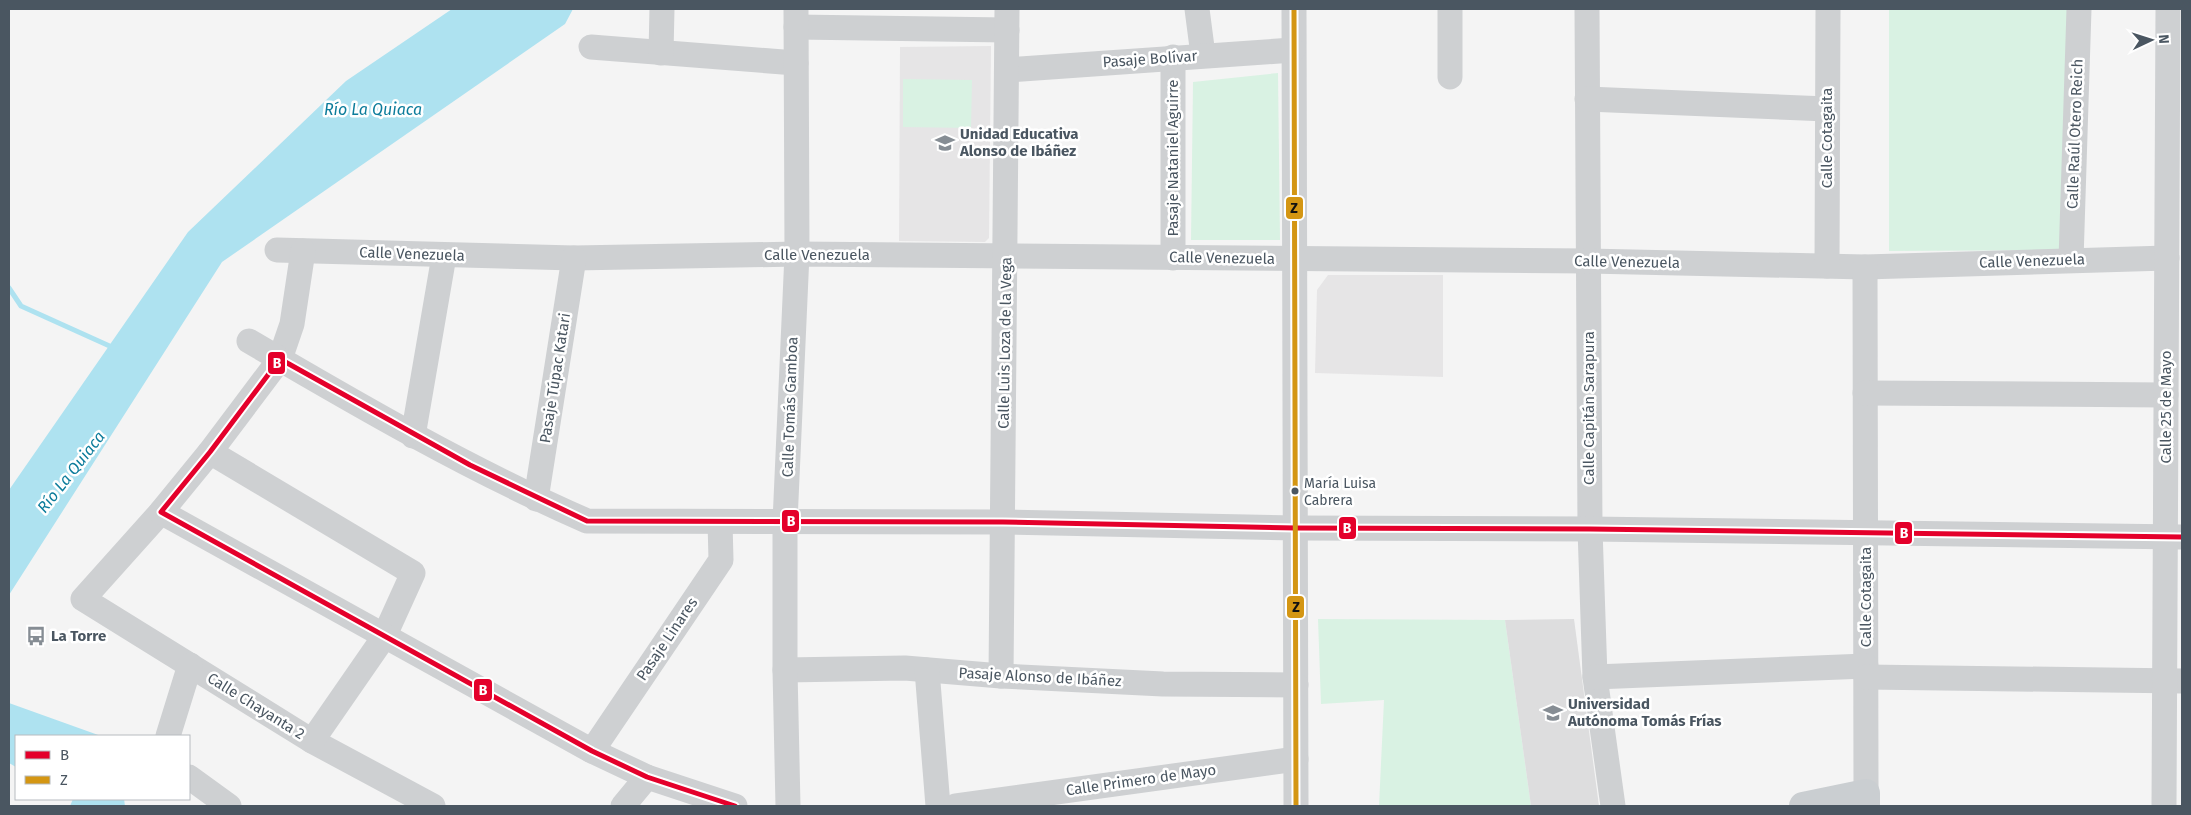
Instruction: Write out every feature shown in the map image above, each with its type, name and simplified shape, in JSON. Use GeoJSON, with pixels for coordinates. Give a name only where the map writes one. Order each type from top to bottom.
{"type":"FeatureCollection","features":[{"type":"Feature","properties":{"kind":"main road"},"geometry":{"type":"LineString","coordinates":[[1803,806],[1866,800]]}},
{"type":"Feature","properties":{"kind":"street"},"geometry":{"type":"LineString","coordinates":[[661,52],[662,9]]}},
{"type":"Feature","properties":{"kind":"street"},"geometry":{"type":"LineString","coordinates":[[1198,9],[1203,55]]}},
{"type":"Feature","properties":{"kind":"street"},"geometry":{"type":"LineString","coordinates":[[1294,9],[1293,259],[1296,528],[1296,806]]}},
{"type":"Feature","properties":{"kind":"street"},"geometry":{"type":"LineString","coordinates":[[1450,9],[1450,78]]}},
{"type":"Feature","properties":{"kind":"street","name":"Calle Capitán Sarapura"},"geometry":{"type":"LineString","coordinates":[[1587,9],[1590,529],[1595,677],[1613,806]]}},
{"type":"Feature","properties":{"kind":"street","name":"Calle Cotagaita"},"geometry":{"type":"LineString","coordinates":[[1827,266],[1828,9]]}},
{"type":"Feature","properties":{"kind":"street","name":"Calle Raúl Otero Reich"},"geometry":{"type":"LineString","coordinates":[[2071,260],[2079,9]]}},
{"type":"Feature","properties":{"kind":"street","name":"Calle 25 de Mayo"},"geometry":{"type":"LineString","coordinates":[[2164,806],[2173,681],[2174,537],[2166,395],[2175,120],[2168,9]]}},
{"type":"Feature","properties":{"kind":"street"},"geometry":{"type":"LineString","coordinates":[[796,18],[1007,20]]}},
{"type":"Feature","properties":{"kind":"street","name":"Calle Tomás Gamboa"},"geometry":{"type":"LineString","coordinates":[[788,806],[785,670],[785,522],[797,254],[796,18]]}},
{"type":"Feature","properties":{"kind":"street","name":"Calle Luis Loza de la Vega"},"geometry":{"type":"LineString","coordinates":[[1001,676],[1007,20]]}},
{"type":"Feature","properties":{"kind":"street"},"geometry":{"type":"LineString","coordinates":[[591,47],[796,63]]}},
{"type":"Feature","properties":{"kind":"street","name":"Pasaje Bolívar"},"geometry":{"type":"LineString","coordinates":[[1006,70],[1294,50]]}},
{"type":"Feature","properties":{"kind":"street","name":"Pasaje Nataniel Aguirre"},"geometry":{"type":"LineString","coordinates":[[1173,57],[1174,258]]}},
{"type":"Feature","properties":{"kind":"street"},"geometry":{"type":"LineString","coordinates":[[1587,99],[1828,110]]}},
{"type":"Feature","properties":{"kind":"street","name":"Calle Venezuela"},"geometry":{"type":"LineString","coordinates":[[277,250],[444,256],[574,258],[797,254],[1588,261],[1865,267],[2071,260],[2172,253]]}},
{"type":"Feature","properties":{"kind":"street"},"geometry":{"type":"LineString","coordinates":[[303,251],[292,324],[280,359],[210,452],[161,512],[592,751],[646,777],[735,806]]}},
{"type":"Feature","properties":{"kind":"street"},"geometry":{"type":"LineString","coordinates":[[413,436],[444,256]]}},
{"type":"Feature","properties":{"kind":"street","name":"Pasaje Túpac Katari"},"geometry":{"type":"LineString","coordinates":[[536,499],[574,258]]}},
{"type":"Feature","properties":{"kind":"street","name":"Calle Cotagaita"},"geometry":{"type":"LineString","coordinates":[[1865,267],[1866,800]]}},
{"type":"Feature","properties":{"kind":"street"},"geometry":{"type":"LineString","coordinates":[[249,341],[413,436],[536,499],[587,521],[1003,522],[1296,528],[1590,529],[2174,537]]}},
{"type":"Feature","properties":{"kind":"street"},"geometry":{"type":"LineString","coordinates":[[1865,394],[2166,395]]}},
{"type":"Feature","properties":{"kind":"street"},"geometry":{"type":"LineString","coordinates":[[210,452],[413,573],[384,637],[312,741]]}},
{"type":"Feature","properties":{"kind":"street","name":"Calle Chayanta 2"},"geometry":{"type":"LineString","coordinates":[[161,512],[83,599],[312,741],[432,806]]}},
{"type":"Feature","properties":{"kind":"street","name":"Pasaje Linares"},"geometry":{"type":"LineString","coordinates":[[592,751],[721,560],[720,522]]}},
{"type":"Feature","properties":{"kind":"street"},"geometry":{"type":"LineString","coordinates":[[168,735],[190,666]]}},
{"type":"Feature","properties":{"kind":"street","name":"Pasaje Alonso de Ibáñez"},"geometry":{"type":"LineString","coordinates":[[785,670],[905,668],[1001,676],[1163,684],[1296,685]]}},
{"type":"Feature","properties":{"kind":"street"},"geometry":{"type":"LineString","coordinates":[[928,670],[938,806]]}},
{"type":"Feature","properties":{"kind":"street"},"geometry":{"type":"LineString","coordinates":[[1595,677],[1866,672],[2173,681]]}},
{"type":"Feature","properties":{"kind":"street","name":"Calle Primero de Mayo"},"geometry":{"type":"LineString","coordinates":[[956,806],[1296,759]]}},
{"type":"Feature","properties":{"kind":"street"},"geometry":{"type":"LineString","coordinates":[[623,806],[646,777]]}},
{"type":"Feature","properties":{"kind":"street"},"geometry":{"type":"LineString","coordinates":[[190,778],[229,806]]}},
{"type":"Feature","properties":{"kind":"shaded area","name":"Unidad Educativa Alonso de Ibáñez"},"geometry":{"type":"Polygon","coordinates":[[[991,46],[989,238],[985,242],[899,241],[900,47],[991,46]]]}},
{"type":"Feature","properties":{"kind":"shaded area"},"geometry":{"type":"Polygon","coordinates":[[[1328,275],[1443,275],[1443,377],[1315,373],[1317,290],[1328,275]]]}},
{"type":"Feature","properties":{"kind":"green space"},"geometry":{"type":"Polygon","coordinates":[[[1889,9],[2070,9],[2062,250],[1889,251],[1889,9]]]}},
{"type":"Feature","properties":{"kind":"green space"},"geometry":{"type":"Polygon","coordinates":[[[1278,73],[1280,240],[1191,240],[1193,82],[1278,73]]]}},
{"type":"Feature","properties":{"kind":"green space"},"geometry":{"type":"Polygon","coordinates":[[[903,79],[972,80],[971,128],[903,127],[903,79]]]}},
{"type":"Feature","properties":{"kind":"green space"},"geometry":{"type":"Polygon","coordinates":[[[1318,619],[1505,620],[1531,806],[1379,806],[1384,700],[1321,704],[1318,619]]]}},
{"type":"Feature","properties":{"kind":"water","name":"Río La Quiaca"},"geometry":{"type":"Polygon","coordinates":[[[452,9],[573,9],[565,24],[222,262],[9,595],[9,490],[188,232],[346,81],[452,9]]]}},
{"type":"Feature","properties":{"kind":"water"},"geometry":{"type":"Polygon","coordinates":[[[9,703],[98,735],[15,735],[15,766],[9,763],[9,703]]]}},
{"type":"Feature","properties":{"kind":"water"},"geometry":{"type":"Polygon","coordinates":[[[73,800],[124,800],[125,806],[70,806],[73,800]]]}},
{"type":"Feature","properties":{"kind":"building","name":"Universidad Autónoma Tomás Frías"},"geometry":{"type":"Polygon","coordinates":[[[1574,619],[1599,806],[1531,806],[1505,620],[1574,619]]]}},
{"type":"Feature","properties":{"kind":"waterway"},"geometry":{"type":"LineString","coordinates":[[9,288],[21,306],[114,348]]}},
{"type":"Feature","properties":{"kind":"transit line","name":"Z"},"geometry":{"type":"LineString","coordinates":[[1294,9],[1296,806]]}},
{"type":"Feature","properties":{"kind":"transit line","name":"B"},"geometry":{"type":"LineString","coordinates":[[735,806],[647,777],[592,751],[161,512],[210,452],[280,359],[470,465],[587,521],[1003,522],[1296,528],[1590,529],[2182,537]]}},
{"type":"Feature","properties":{"kind":"place","name":"Unidad Educativa Alonso de Ibáñez"},"geometry":{"type":"Point","coordinates":[945,143]}},
{"type":"Feature","properties":{"kind":"place","name":"María Luisa Cabrera"},"geometry":{"type":"Point","coordinates":[1295,491]}},
{"type":"Feature","properties":{"kind":"place","name":"La Torre"},"geometry":{"type":"Point","coordinates":[36,636]}},
{"type":"Feature","properties":{"kind":"place","name":"Universidad Autónoma Tomás Frías"},"geometry":{"type":"Point","coordinates":[1553,713]}}]}
